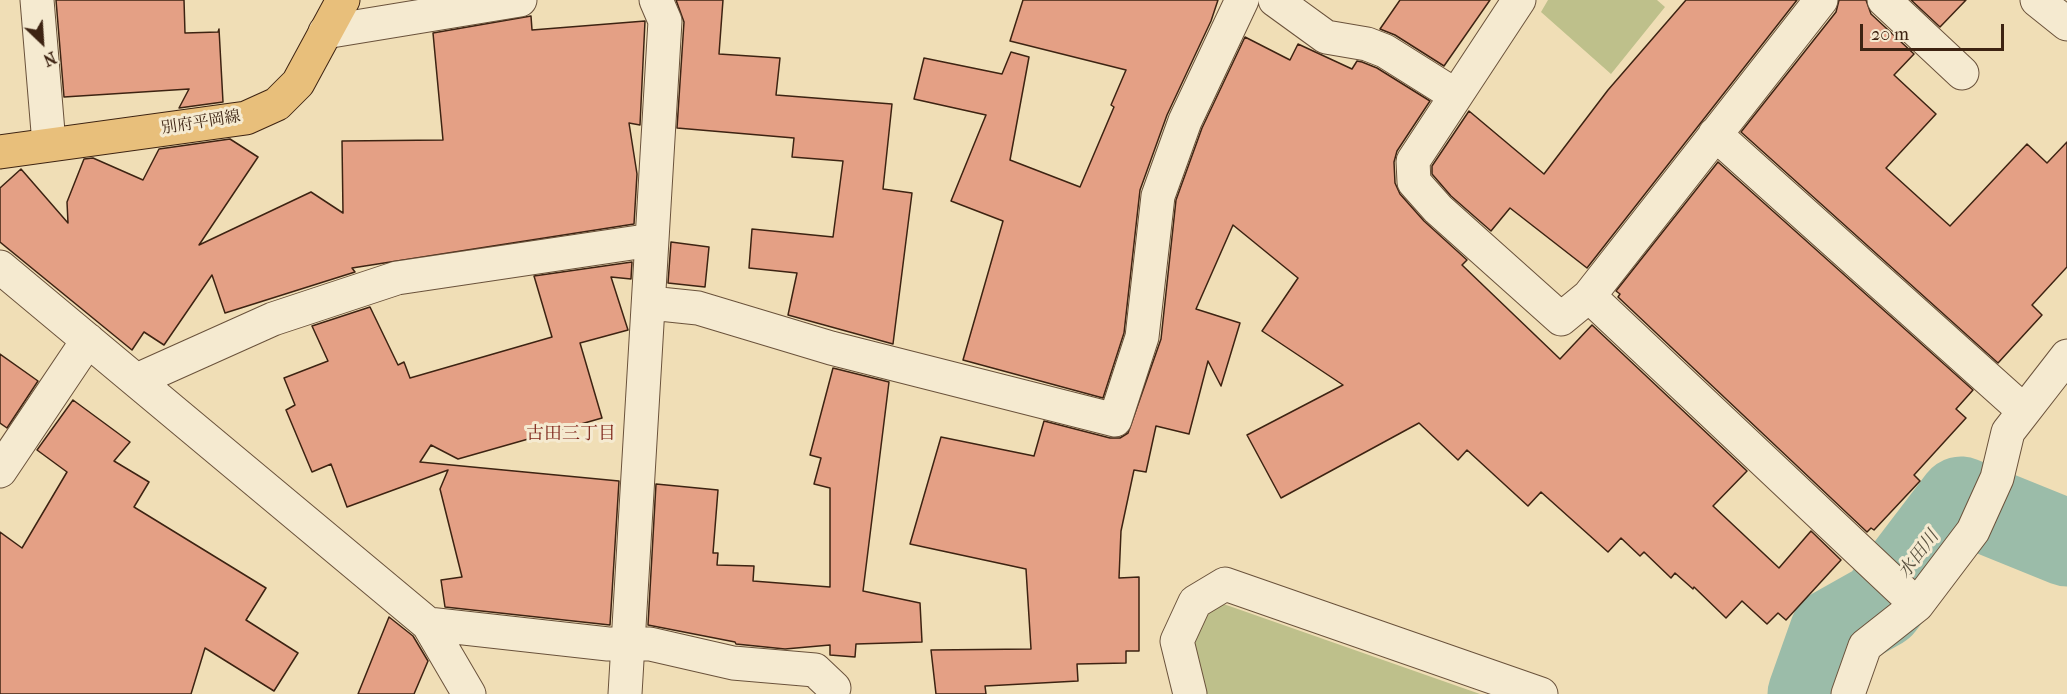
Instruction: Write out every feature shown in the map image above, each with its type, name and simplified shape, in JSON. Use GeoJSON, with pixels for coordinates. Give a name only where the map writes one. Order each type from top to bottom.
{"type":"FeatureCollection","features":[{"type":"Feature","properties":{"kind":"main road","name":"別府平岡線"},"geometry":{"type":"LineString","coordinates":[[0,152],[246,117],[277,104],[298,83],[343,0]]}},
{"type":"Feature","properties":{"kind":"street"},"geometry":{"type":"LineString","coordinates":[[37,0],[49,144]]}},
{"type":"Feature","properties":{"kind":"street"},"geometry":{"type":"LineString","coordinates":[[325,32],[520,0]]}},
{"type":"Feature","properties":{"kind":"street"},"geometry":{"type":"LineString","coordinates":[[624,694],[650,303],[657,124],[665,21],[656,0]]}},
{"type":"Feature","properties":{"kind":"street"},"geometry":{"type":"LineString","coordinates":[[650,303],[698,308],[831,348],[1114,420],[1142,337],[1158,196],[1185,122],[1242,0]]}},
{"type":"Feature","properties":{"kind":"street"},"geometry":{"type":"LineString","coordinates":[[1275,0],[1326,37],[1367,44],[1385,51],[1455,94]]}},
{"type":"Feature","properties":{"kind":"street"},"geometry":{"type":"LineString","coordinates":[[1519,0],[1413,161],[1414,182],[1438,209],[1561,319],[1589,296],[1821,0]]}},
{"type":"Feature","properties":{"kind":"street"},"geometry":{"type":"LineString","coordinates":[[1884,0],[1962,73]]}},
{"type":"Feature","properties":{"kind":"street"},"geometry":{"type":"LineString","coordinates":[[2037,0],[2067,24]]}},
{"type":"Feature","properties":{"kind":"street"},"geometry":{"type":"LineString","coordinates":[[1715,134],[2024,411]]}},
{"type":"Feature","properties":{"kind":"street"},"geometry":{"type":"LineString","coordinates":[[136,380],[273,319],[397,278],[652,240]]}},
{"type":"Feature","properties":{"kind":"street"},"geometry":{"type":"LineString","coordinates":[[0,267],[428,624],[470,694]]}},
{"type":"Feature","properties":{"kind":"street"},"geometry":{"type":"LineString","coordinates":[[1589,296],[1917,605]]}},
{"type":"Feature","properties":{"kind":"street"},"geometry":{"type":"LineString","coordinates":[[0,471],[88,340]]}},
{"type":"Feature","properties":{"kind":"street"},"geometry":{"type":"LineString","coordinates":[[1848,694],[1865,646],[1917,605],[1973,531],[1997,478],[2008,432],[2067,356]]}},
{"type":"Feature","properties":{"kind":"street"},"geometry":{"type":"LineString","coordinates":[[1190,694],[1177,641],[1195,602],[1226,584],[1541,694]]}},
{"type":"Feature","properties":{"kind":"street"},"geometry":{"type":"LineString","coordinates":[[428,624],[629,645],[650,644],[733,663],[815,670],[834,688]]}},
{"type":"Feature","properties":{"kind":"green space"},"geometry":{"type":"Polygon","coordinates":[[[1548,0],[1657,0],[1665,7],[1611,74],[1541,12],[1548,0]]]}},
{"type":"Feature","properties":{"kind":"green space"},"geometry":{"type":"Polygon","coordinates":[[[1215,601],[1480,694],[1205,694],[1200,684],[1193,633],[1215,601]]]}},
{"type":"Feature","properties":{"kind":"building"},"geometry":{"type":"Polygon","coordinates":[[[56,0],[184,0],[185,33],[218,32],[219,29],[223,102],[179,108],[189,89],[64,97],[56,0]]]}},
{"type":"Feature","properties":{"kind":"building"},"geometry":{"type":"Polygon","coordinates":[[[676,0],[723,0],[719,54],[780,58],[776,95],[892,104],[883,189],[912,193],[893,344],[788,315],[797,273],[749,268],[752,229],[833,237],[843,161],[792,157],[794,138],[677,128],[684,22],[676,0]]]}},
{"type":"Feature","properties":{"kind":"building"},"geometry":{"type":"Polygon","coordinates":[[[1023,0],[1218,0],[1211,21],[1167,115],[1140,190],[1124,333],[1103,398],[963,360],[1003,221],[951,201],[986,115],[914,99],[924,58],[1002,74],[1011,52],[1029,57],[1010,160],[1080,187],[1114,107],[1111,105],[1126,70],[1010,41],[1023,0]]]}},
{"type":"Feature","properties":{"kind":"building"},"geometry":{"type":"Polygon","coordinates":[[[1400,0],[1490,0],[1444,66],[1395,35],[1380,29],[1400,0]]]}},
{"type":"Feature","properties":{"kind":"building"},"geometry":{"type":"Polygon","coordinates":[[[1686,0],[1797,0],[1587,268],[1510,208],[1491,231],[1451,196],[1432,174],[1432,166],[1469,111],[1544,174],[1608,90],[1686,0]]]}},
{"type":"Feature","properties":{"kind":"building"},"geometry":{"type":"Polygon","coordinates":[[[1839,0],[1866,0],[1871,14],[1914,54],[1894,75],[1936,114],[1886,168],[1950,226],[2027,144],[2047,163],[2067,142],[2067,267],[2032,305],[2042,315],[1998,363],[1741,132],[1836,12],[1839,0]]]}},
{"type":"Feature","properties":{"kind":"building"},"geometry":{"type":"Polygon","coordinates":[[[1911,0],[1966,0],[1940,27],[1911,0]]]}},
{"type":"Feature","properties":{"kind":"building"},"geometry":{"type":"Polygon","coordinates":[[[531,16],[532,30],[645,21],[640,125],[629,123],[637,174],[634,224],[352,268],[355,272],[225,313],[212,275],[164,345],[144,332],[132,350],[0,242],[0,188],[21,169],[68,223],[67,202],[84,159],[93,158],[143,180],[159,149],[230,139],[258,157],[199,245],[311,192],[343,213],[342,141],[443,140],[433,33],[531,16]]]}},
{"type":"Feature","properties":{"kind":"building"},"geometry":{"type":"Polygon","coordinates":[[[1245,37],[1290,60],[1298,44],[1352,69],[1357,61],[1362,62],[1377,68],[1430,101],[1397,151],[1394,162],[1395,183],[1400,194],[1424,221],[1467,260],[1462,265],[1560,359],[1592,325],[1747,471],[1713,506],[1779,568],[1811,531],[1841,560],[1786,620],[1778,613],[1767,624],[1742,601],[1726,618],[1694,587],[1693,589],[1675,573],[1671,578],[1644,552],[1640,556],[1621,538],[1608,552],[1541,492],[1528,506],[1467,450],[1458,460],[1419,423],[1281,498],[1247,435],[1343,385],[1262,331],[1298,278],[1233,225],[1196,309],[1240,323],[1221,386],[1208,361],[1189,434],[1156,426],[1146,472],[1134,470],[1121,531],[1119,578],[1139,577],[1139,651],[1126,651],[1126,663],[1077,664],[1078,681],[985,686],[986,694],[936,694],[931,650],[1031,649],[1026,569],[910,544],[941,437],[1034,456],[1044,421],[1110,438],[1120,438],[1128,433],[1161,339],[1176,200],[1202,128],[1245,37]]]}},
{"type":"Feature","properties":{"kind":"building"},"geometry":{"type":"Polygon","coordinates":[[[1718,162],[1973,390],[1956,409],[1966,418],[1914,475],[1920,481],[1874,530],[1871,528],[1867,532],[1618,297],[1620,294],[1616,291],[1718,162]]]}},
{"type":"Feature","properties":{"kind":"building"},"geometry":{"type":"Polygon","coordinates":[[[671,242],[709,247],[705,287],[668,283],[671,242]]]}},
{"type":"Feature","properties":{"kind":"building"},"geometry":{"type":"Polygon","coordinates":[[[632,262],[631,279],[611,277],[628,330],[580,343],[602,418],[458,459],[431,445],[420,462],[619,481],[610,625],[445,607],[441,580],[462,577],[440,489],[448,470],[347,507],[331,464],[312,472],[286,410],[295,405],[284,378],[328,361],[312,326],[370,307],[398,365],[404,362],[410,378],[552,337],[534,276],[632,262]]]}},
{"type":"Feature","properties":{"kind":"building"},"geometry":{"type":"Polygon","coordinates":[[[0,354],[38,381],[7,428],[0,423],[0,354]]]}},
{"type":"Feature","properties":{"kind":"building"},"geometry":{"type":"Polygon","coordinates":[[[833,368],[889,382],[863,591],[920,603],[922,642],[856,644],[855,657],[830,655],[830,645],[785,649],[736,644],[648,625],[656,484],[718,490],[713,553],[718,553],[717,565],[754,566],[753,581],[830,587],[830,488],[814,484],[821,458],[810,455],[833,368]]]}},
{"type":"Feature","properties":{"kind":"building"},"geometry":{"type":"Polygon","coordinates":[[[73,400],[130,442],[114,461],[149,482],[134,507],[266,588],[246,620],[298,653],[274,691],[205,648],[191,694],[0,694],[0,532],[22,548],[67,472],[37,450],[73,400]]]}},
{"type":"Feature","properties":{"kind":"building"},"geometry":{"type":"Polygon","coordinates":[[[389,617],[413,636],[428,661],[414,694],[358,694],[389,617]]]}},
{"type":"Feature","properties":{"kind":"waterway","name":"水田川"},"geometry":{"type":"LineString","coordinates":[[1811,694],[1833,632],[1881,605],[1961,500],[2067,543]]}},
{"type":"Feature","properties":{"kind":"district","name":"古田三丁目"},"geometry":{"type":"Point","coordinates":[571,435]}}]}
